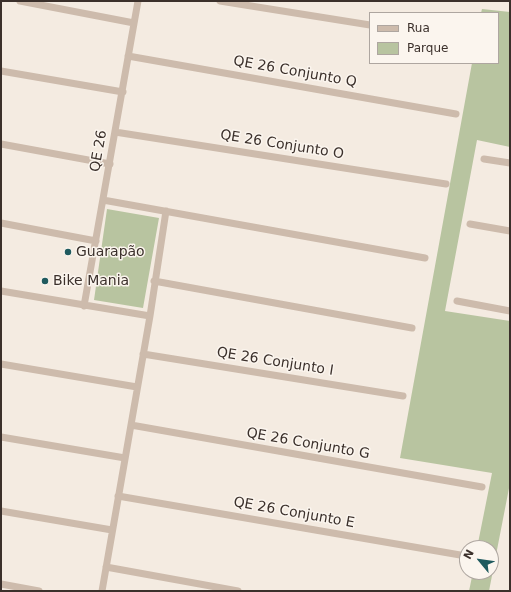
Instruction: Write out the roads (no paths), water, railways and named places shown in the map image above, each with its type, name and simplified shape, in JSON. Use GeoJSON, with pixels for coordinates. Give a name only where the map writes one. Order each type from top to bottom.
{"type":"FeatureCollection","features":[{"type":"Feature","properties":{"kind":"street"},"geometry":{"type":"LineString","coordinates":[[20,1],[134,23]]}},
{"type":"Feature","properties":{"kind":"street","name":"QE 26"},"geometry":{"type":"LineString","coordinates":[[84,306],[138,1]]}},
{"type":"Feature","properties":{"kind":"street"},"geometry":{"type":"LineString","coordinates":[[220,1],[369,25]]}},
{"type":"Feature","properties":{"kind":"street","name":"QE 26 Conjunto Q"},"geometry":{"type":"LineString","coordinates":[[128,56],[456,114]]}},
{"type":"Feature","properties":{"kind":"street"},"geometry":{"type":"LineString","coordinates":[[1,71],[123,92]]}},
{"type":"Feature","properties":{"kind":"street","name":"QE 26 Conjunto O"},"geometry":{"type":"LineString","coordinates":[[115,132],[446,184]]}},
{"type":"Feature","properties":{"kind":"street"},"geometry":{"type":"LineString","coordinates":[[1,144],[110,164]]}},
{"type":"Feature","properties":{"kind":"street"},"geometry":{"type":"LineString","coordinates":[[484,159],[510,163]]}},
{"type":"Feature","properties":{"kind":"street"},"geometry":{"type":"LineString","coordinates":[[103,200],[166,210],[424,258]]}},
{"type":"Feature","properties":{"kind":"street"},"geometry":{"type":"LineString","coordinates":[[102,591],[150,316],[154,281],[166,210]]}},
{"type":"Feature","properties":{"kind":"street"},"geometry":{"type":"LineString","coordinates":[[1,223],[96,241]]}},
{"type":"Feature","properties":{"kind":"street"},"geometry":{"type":"LineString","coordinates":[[470,224],[510,231]]}},
{"type":"Feature","properties":{"kind":"street"},"geometry":{"type":"LineString","coordinates":[[154,281],[412,328]]}},
{"type":"Feature","properties":{"kind":"street"},"geometry":{"type":"LineString","coordinates":[[1,291],[150,316]]}},
{"type":"Feature","properties":{"kind":"street"},"geometry":{"type":"LineString","coordinates":[[457,301],[510,311]]}},
{"type":"Feature","properties":{"kind":"street","name":"QE 26 Conjunto I"},"geometry":{"type":"LineString","coordinates":[[143,354],[403,396]]}},
{"type":"Feature","properties":{"kind":"street"},"geometry":{"type":"LineString","coordinates":[[1,364],[137,387]]}},
{"type":"Feature","properties":{"kind":"street","name":"QE 26 Conjunto G"},"geometry":{"type":"LineString","coordinates":[[131,425],[482,488]]}},
{"type":"Feature","properties":{"kind":"street"},"geometry":{"type":"LineString","coordinates":[[1,437],[125,458]]}},
{"type":"Feature","properties":{"kind":"street","name":"QE 26 Conjunto E"},"geometry":{"type":"LineString","coordinates":[[118,496],[459,555]]}},
{"type":"Feature","properties":{"kind":"street"},"geometry":{"type":"LineString","coordinates":[[1,511],[112,530]]}},
{"type":"Feature","properties":{"kind":"street"},"geometry":{"type":"LineString","coordinates":[[106,567],[238,591]]}},
{"type":"Feature","properties":{"kind":"street"},"geometry":{"type":"LineString","coordinates":[[1,584],[39,591]]}},
{"type":"Feature","properties":{"kind":"place","name":"Guarapão"},"geometry":{"type":"Point","coordinates":[68,252]}},
{"type":"Feature","properties":{"kind":"place","name":"Bike Mania"},"geometry":{"type":"Point","coordinates":[45,281]}}]}
